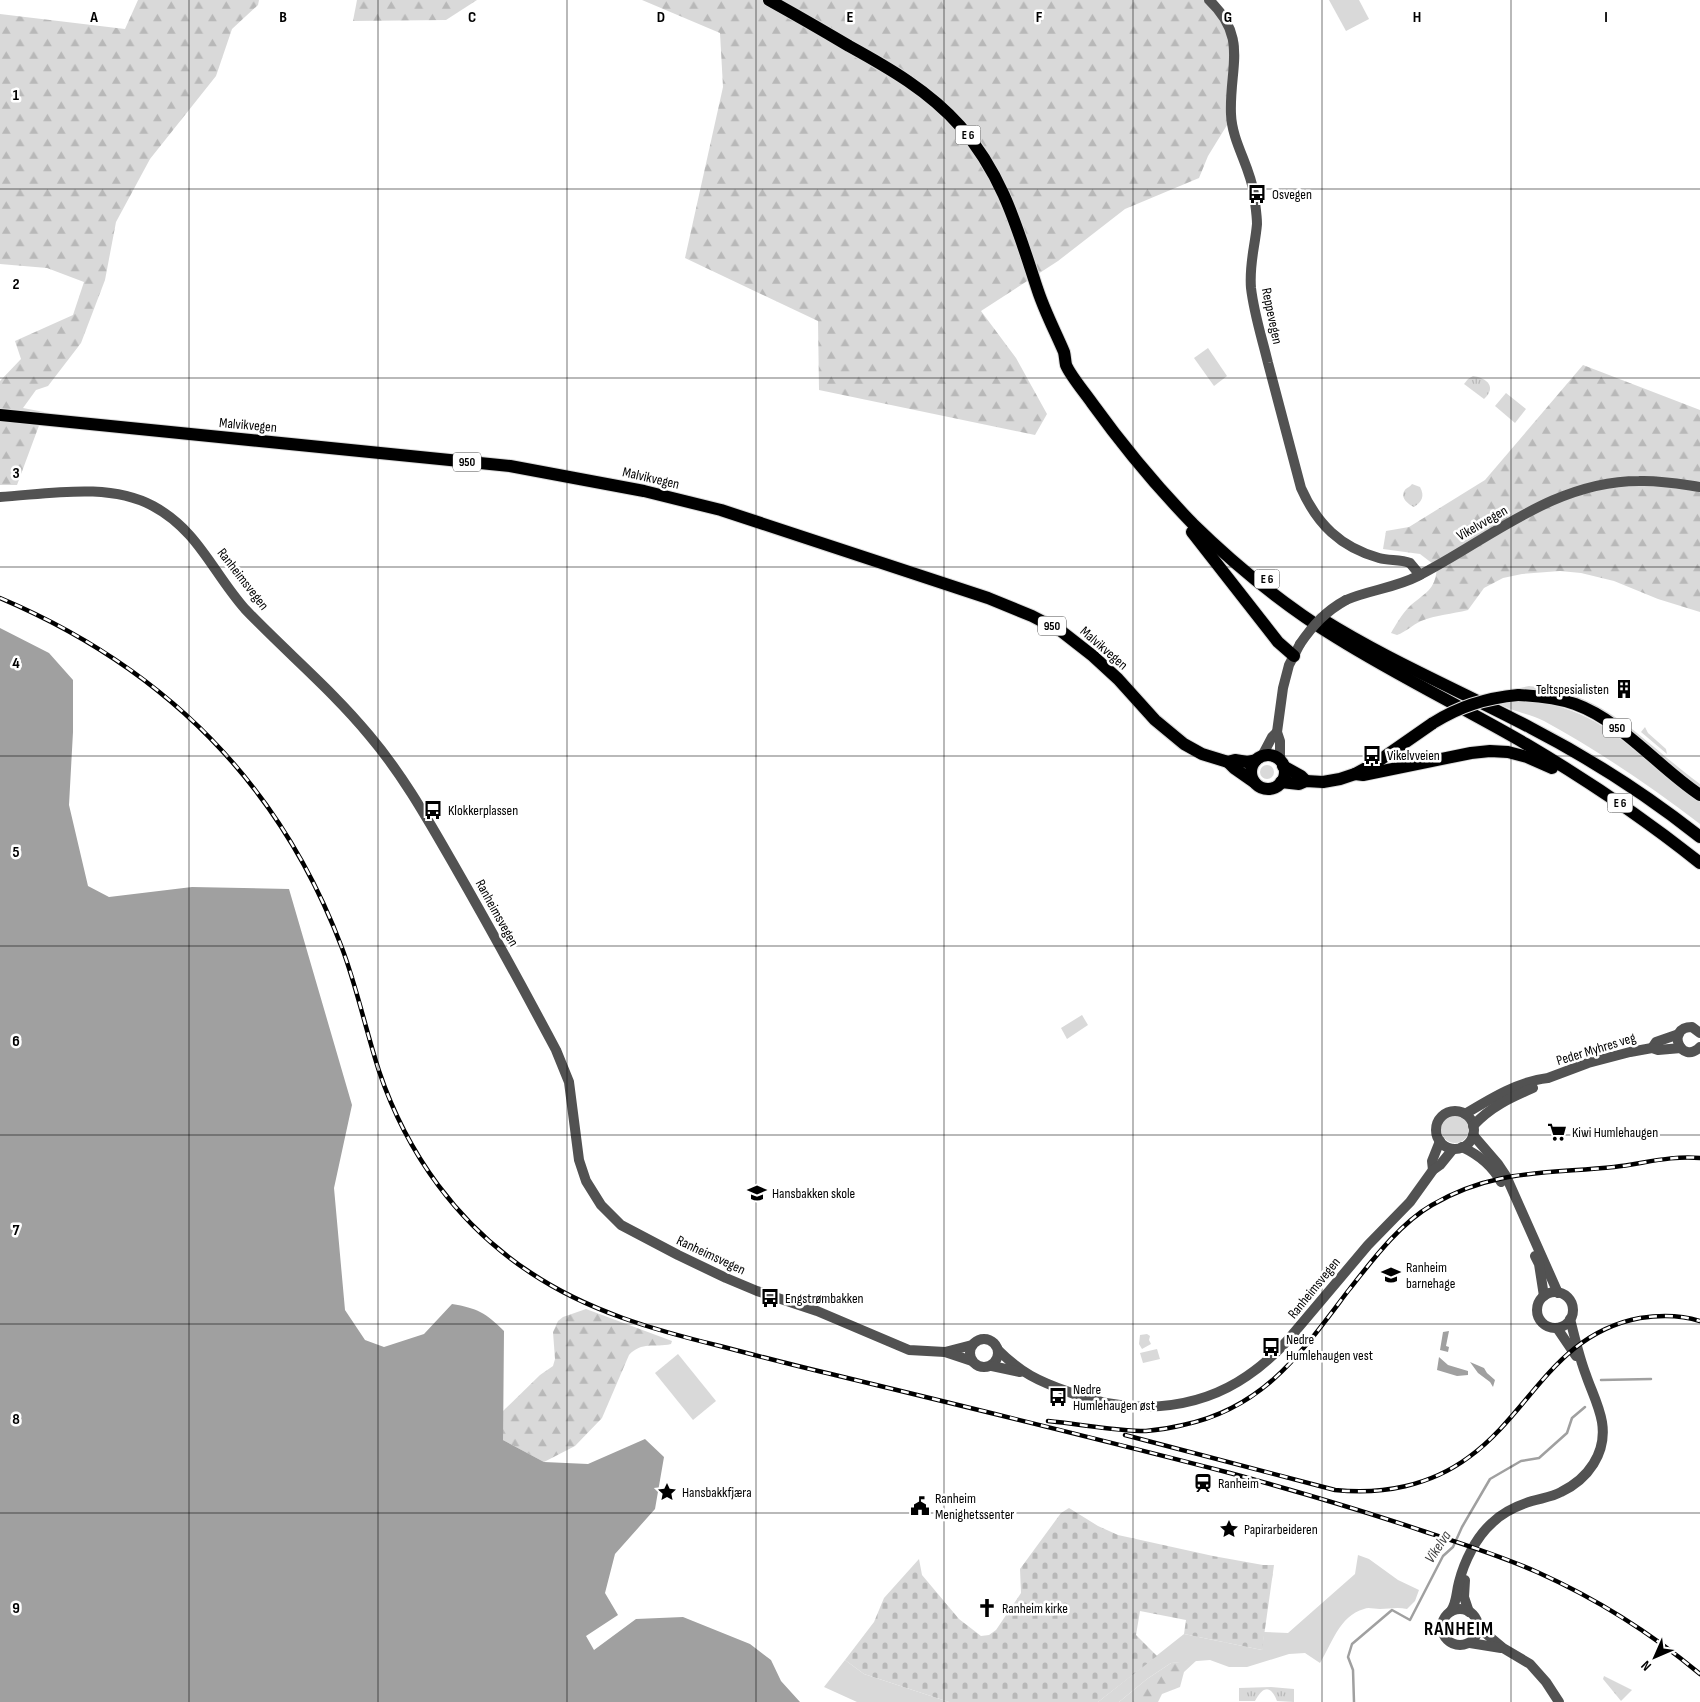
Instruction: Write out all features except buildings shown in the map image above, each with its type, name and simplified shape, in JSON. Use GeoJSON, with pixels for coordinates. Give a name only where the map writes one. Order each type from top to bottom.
{"type":"FeatureCollection","features":[{"type":"Feature","properties":{"kind":"main road","name":"E 6"},"geometry":{"type":"LineString","coordinates":[[769,0],[900,75],[930,97],[959,125],[984,157],[1004,192],[1018,227],[1046,312],[1065,355],[1066,365],[1114,434],[1176,506],[1214,544],[1250,575],[1316,625],[1579,776],[1648,822],[1700,863]]}},
{"type":"Feature","properties":{"kind":"main road","name":"E 6"},"geometry":{"type":"LineString","coordinates":[[1065,355],[1072,358],[1124,433],[1173,491],[1230,547],[1285,592],[1319,617],[1376,650],[1531,728],[1588,760],[1638,791],[1700,837]]}},
{"type":"Feature","properties":{"kind":"main road","name":"Malvikvegen"},"geometry":{"type":"LineString","coordinates":[[0,415],[510,466],[644,491],[721,510],[988,598],[1040,620],[1061,631],[1093,656],[1176,739],[1202,754],[1228,762],[1254,782]]}},
{"type":"Feature","properties":{"kind":"main road","name":"E 6"},"geometry":{"type":"LineString","coordinates":[[1176,506],[1184,522],[1269,631],[1283,648],[1294,656]]}},
{"type":"Feature","properties":{"kind":"main road","name":"950"},"geometry":{"type":"LineString","coordinates":[[1254,782],[1260,787],[1267,789],[1281,782],[1299,784],[1306,781],[1332,781],[1355,774],[1459,708],[1477,702],[1518,695],[1564,701],[1595,714],[1625,735],[1670,773],[1700,795]]}},
{"type":"Feature","properties":{"kind":"main road","name":"E 6"},"geometry":{"type":"LineString","coordinates":[[1355,774],[1363,775],[1471,753],[1508,752],[1527,757],[1563,774],[1579,776]]}},
{"type":"Feature","properties":{"kind":"main road","name":"950"},"geometry":{"type":"LineString","coordinates":[[1259,758],[1270,756],[1306,781]]}},
{"type":"Feature","properties":{"kind":"main road","name":"Malvikvegen"},"geometry":{"type":"LineString","coordinates":[[1228,762],[1235,760],[1248,762],[1259,758]]}},
{"type":"Feature","properties":{"kind":"main road"},"geometry":{"type":"LineString","coordinates":[[1254,782],[1251,770],[1259,758]]}},
{"type":"Feature","properties":{"kind":"main road"},"geometry":{"type":"LineString","coordinates":[[1281,782],[1284,774],[1282,763]]}},
{"type":"Feature","properties":{"kind":"street","name":"Reppevegen"},"geometry":{"type":"LineString","coordinates":[[1209,0],[1226,21],[1234,40],[1231,118],[1237,143],[1253,188],[1256,215],[1250,264],[1251,290],[1257,320],[1301,488],[1312,512],[1335,536],[1352,548],[1366,554],[1386,560],[1410,563],[1420,575]]}},
{"type":"Feature","properties":{"kind":"street","name":"Vikelvvegen"},"geometry":{"type":"LineString","coordinates":[[1294,656],[1309,630],[1323,615],[1346,600],[1367,592],[1399,584],[1420,575],[1535,508],[1573,491],[1602,484],[1639,480],[1700,487]]}},
{"type":"Feature","properties":{"kind":"street","name":"Ranheimsvegen"},"geometry":{"type":"LineString","coordinates":[[0,496],[99,491],[127,496],[152,506],[169,516],[195,540],[245,608],[343,705],[370,736],[401,776],[425,813],[556,1050],[569,1082],[577,1150],[582,1170],[591,1192],[621,1225],[696,1264],[757,1291],[817,1311],[908,1350],[945,1352],[972,1361]]}},
{"type":"Feature","properties":{"kind":"street"},"geometry":{"type":"LineString","coordinates":[[1282,763],[1280,741],[1277,732],[1283,688],[1289,665],[1294,656]]}},
{"type":"Feature","properties":{"kind":"street"},"geometry":{"type":"LineString","coordinates":[[1259,758],[1277,732]]}},
{"type":"Feature","properties":{"kind":"street","name":"Peder Myhres veg"},"geometry":{"type":"LineString","coordinates":[[1652,1048],[1656,1042],[1679,1034],[1688,1027],[1696,1029],[1700,1033]]}},
{"type":"Feature","properties":{"kind":"street"},"geometry":{"type":"LineString","coordinates":[[1679,1034],[1678,1041],[1681,1048]]}},
{"type":"Feature","properties":{"kind":"street","name":"Peder Myhres veg"},"geometry":{"type":"LineString","coordinates":[[1465,1114],[1507,1091],[1610,1056],[1652,1048],[1658,1050],[1681,1048],[1691,1052],[1700,1047]]}},
{"type":"Feature","properties":{"kind":"street","name":"Peder Myhres veg"},"geometry":{"type":"LineString","coordinates":[[1473,1130],[1494,1107],[1543,1084],[1548,1078]]}},
{"type":"Feature","properties":{"kind":"street"},"geometry":{"type":"LineString","coordinates":[[1544,1296],[1539,1264],[1499,1178],[1485,1160],[1476,1154],[1445,1146],[1440,1141],[1436,1131],[1438,1121],[1445,1113],[1455,1111],[1465,1114],[1473,1130],[1506,1176],[1558,1293]]}},
{"type":"Feature","properties":{"kind":"street"},"geometry":{"type":"LineString","coordinates":[[1457,1148],[1469,1142],[1473,1130]]}},
{"type":"Feature","properties":{"kind":"street","name":"Ranheimsvegen"},"geometry":{"type":"LineString","coordinates":[[1433,1170],[1432,1161],[1440,1141]]}},
{"type":"Feature","properties":{"kind":"street","name":"Ranheimsvegen"},"geometry":{"type":"LineString","coordinates":[[998,1350],[1023,1372],[1048,1385],[1096,1402],[1117,1406],[1142,1407],[1180,1404],[1217,1392],[1234,1384],[1258,1368],[1287,1341],[1368,1245],[1410,1202],[1433,1170],[1457,1148]]}},
{"type":"Feature","properties":{"kind":"street"},"geometry":{"type":"LineString","coordinates":[[1558,1293],[1566,1296],[1571,1303],[1573,1311],[1570,1320],[1565,1325],[1557,1328],[1546,1325],[1538,1316],[1538,1305],[1544,1296],[1558,1293]]}},
{"type":"Feature","properties":{"kind":"street"},"geometry":{"type":"LineString","coordinates":[[1503,1648],[1470,1643],[1456,1645],[1444,1637],[1442,1623],[1451,1611],[1457,1596],[1458,1583],[1476,1541],[1492,1522],[1519,1506],[1554,1496],[1574,1486],[1588,1474],[1598,1457],[1603,1435],[1602,1422],[1570,1320]]}},
{"type":"Feature","properties":{"kind":"street"},"geometry":{"type":"LineString","coordinates":[[1557,1328],[1586,1376]]}},
{"type":"Feature","properties":{"kind":"street"},"geometry":{"type":"LineString","coordinates":[[988,1339],[998,1350],[997,1360],[992,1366],[988,1367],[979,1367],[972,1361],[969,1352],[972,1345],[978,1340],[988,1339]]}},
{"type":"Feature","properties":{"kind":"street","name":"Ranheimsvegen"},"geometry":{"type":"LineString","coordinates":[[945,1352],[972,1345]]}},
{"type":"Feature","properties":{"kind":"street","name":"Ranheimsvegen"},"geometry":{"type":"LineString","coordinates":[[992,1366],[1023,1372]]}},
{"type":"Feature","properties":{"kind":"street"},"geometry":{"type":"LineString","coordinates":[[1465,1564],[1464,1597],[1469,1612]]}},
{"type":"Feature","properties":{"kind":"street"},"geometry":{"type":"LineString","coordinates":[[1451,1611],[1461,1609],[1469,1612],[1476,1618],[1478,1626],[1476,1636],[1470,1643]]}},
{"type":"Feature","properties":{"kind":"street"},"geometry":{"type":"LineString","coordinates":[[1478,1626],[1503,1648],[1530,1664],[1546,1682],[1559,1702]]}},
{"type":"Feature","properties":{"kind":"green space"},"geometry":{"type":"Polygon","coordinates":[[[138,0],[259,0],[258,5],[232,29],[216,76],[150,159],[116,222],[105,280],[81,343],[48,386],[36,390],[23,408],[44,412],[17,485],[0,485],[0,381],[21,359],[15,341],[73,315],[84,282],[47,268],[0,264],[0,14],[125,29],[138,0]]]}},
{"type":"Feature","properties":{"kind":"green space"},"geometry":{"type":"Polygon","coordinates":[[[357,0],[477,0],[446,20],[353,21],[357,0]]]}},
{"type":"Feature","properties":{"kind":"green space"},"geometry":{"type":"Polygon","coordinates":[[[642,0],[1214,0],[1231,21],[1239,43],[1235,112],[1208,156],[1199,178],[1125,209],[1058,261],[981,311],[1016,358],[1047,414],[1035,435],[819,390],[818,321],[685,258],[723,87],[720,33],[642,0]]]}},
{"type":"Feature","properties":{"kind":"green space"},"geometry":{"type":"Polygon","coordinates":[[[1329,0],[1359,0],[1369,19],[1346,31],[1329,0]]]}},
{"type":"Feature","properties":{"kind":"green space"},"geometry":{"type":"Polygon","coordinates":[[[1208,348],[1227,376],[1214,386],[1194,358],[1208,348]]]}},
{"type":"Feature","properties":{"kind":"green space"},"geometry":{"type":"Polygon","coordinates":[[[1583,365],[1700,410],[1700,612],[1658,599],[1614,581],[1581,573],[1560,571],[1522,574],[1503,578],[1484,588],[1468,610],[1427,619],[1397,635],[1391,633],[1406,610],[1431,587],[1437,567],[1420,554],[1383,549],[1386,531],[1409,527],[1485,480],[1583,365]]]}},
{"type":"Feature","properties":{"kind":"green space"},"geometry":{"type":"Polygon","coordinates":[[[1473,376],[1489,384],[1490,391],[1484,399],[1464,384],[1473,376]]]}},
{"type":"Feature","properties":{"kind":"green space"},"geometry":{"type":"Polygon","coordinates":[[[1506,393],[1526,409],[1515,423],[1495,406],[1506,393]]]}},
{"type":"Feature","properties":{"kind":"green space"},"geometry":{"type":"Polygon","coordinates":[[[1412,484],[1420,487],[1422,493],[1421,501],[1414,507],[1407,503],[1403,495],[1412,484]]]}},
{"type":"Feature","properties":{"kind":"green space"},"geometry":{"type":"Polygon","coordinates":[[[1529,686],[1557,690],[1581,698],[1622,721],[1700,784],[1700,790],[1622,726],[1515,689],[1529,686]]]}},
{"type":"Feature","properties":{"kind":"green space"},"geometry":{"type":"Polygon","coordinates":[[[1515,701],[1545,704],[1571,711],[1594,721],[1615,735],[1700,802],[1700,824],[1585,744],[1544,721],[1498,703],[1515,701]]]}},
{"type":"Feature","properties":{"kind":"green space"},"geometry":{"type":"Polygon","coordinates":[[[1645,727],[1648,733],[1666,749],[1667,754],[1641,732],[1645,727]]]}},
{"type":"Feature","properties":{"kind":"green space"},"geometry":{"type":"Polygon","coordinates":[[[1264,765],[1270,765],[1274,772],[1270,779],[1264,779],[1260,775],[1260,769],[1264,765]]]}},
{"type":"Feature","properties":{"kind":"green space"},"geometry":{"type":"Polygon","coordinates":[[[1082,1015],[1088,1025],[1067,1039],[1061,1028],[1082,1015]]]}},
{"type":"Feature","properties":{"kind":"green space"},"geometry":{"type":"Polygon","coordinates":[[[1455,1115],[1465,1119],[1469,1129],[1465,1139],[1455,1143],[1445,1139],[1441,1129],[1445,1119],[1455,1115]]]}},
{"type":"Feature","properties":{"kind":"green space"},"geometry":{"type":"Polygon","coordinates":[[[586,1309],[672,1341],[671,1344],[644,1346],[629,1355],[602,1418],[575,1446],[544,1462],[503,1440],[503,1411],[540,1375],[553,1366],[555,1359],[553,1332],[558,1321],[563,1317],[586,1309]]]}},
{"type":"Feature","properties":{"kind":"green space"},"geometry":{"type":"Polygon","coordinates":[[[1147,1334],[1150,1336],[1151,1344],[1142,1349],[1139,1344],[1140,1335],[1147,1334]]]}},
{"type":"Feature","properties":{"kind":"green space"},"geometry":{"type":"Polygon","coordinates":[[[1157,1349],[1160,1359],[1143,1363],[1140,1353],[1157,1349]]]}},
{"type":"Feature","properties":{"kind":"green space"},"geometry":{"type":"Polygon","coordinates":[[[678,1354],[716,1401],[693,1420],[655,1373],[678,1354]]]}},
{"type":"Feature","properties":{"kind":"green space"},"geometry":{"type":"Polygon","coordinates":[[[1069,1508],[1098,1526],[1118,1535],[1213,1556],[1263,1565],[1274,1565],[1262,1650],[1184,1634],[1186,1620],[1140,1611],[1136,1635],[1157,1656],[1098,1702],[949,1702],[864,1674],[845,1660],[874,1622],[884,1598],[919,1559],[922,1575],[959,1619],[981,1636],[989,1635],[996,1630],[1021,1593],[1020,1569],[1061,1513],[1069,1508]]]}},
{"type":"Feature","properties":{"kind":"green space"},"geometry":{"type":"Polygon","coordinates":[[[1358,1555],[1369,1559],[1398,1580],[1419,1590],[1415,1601],[1407,1609],[1367,1608],[1348,1618],[1337,1632],[1320,1663],[1305,1653],[1289,1654],[1247,1667],[1229,1667],[1210,1660],[1171,1663],[1147,1679],[1119,1702],[1098,1702],[1184,1634],[1262,1650],[1264,1632],[1288,1633],[1355,1574],[1358,1555]]]}},
{"type":"Feature","properties":{"kind":"green space"},"geometry":{"type":"Polygon","coordinates":[[[845,1660],[864,1674],[949,1702],[857,1702],[824,1687],[845,1660]]]}},
{"type":"Feature","properties":{"kind":"green space"},"geometry":{"type":"Polygon","coordinates":[[[1197,1660],[1184,1672],[1180,1687],[1162,1694],[1158,1702],[1119,1702],[1147,1679],[1171,1663],[1197,1660]]]}},
{"type":"Feature","properties":{"kind":"green space"},"geometry":{"type":"Polygon","coordinates":[[[1604,1676],[1632,1690],[1621,1701],[1603,1679],[1604,1676]]]}},
{"type":"Feature","properties":{"kind":"green space"},"geometry":{"type":"Polygon","coordinates":[[[1271,1687],[1294,1689],[1294,1702],[1277,1701],[1272,1692],[1266,1689],[1260,1693],[1255,1701],[1239,1701],[1239,1688],[1271,1687]]]}},
{"type":"Feature","properties":{"kind":"shaded area"},"geometry":{"type":"Polygon","coordinates":[[[0,628],[49,653],[73,680],[73,732],[69,805],[88,886],[109,897],[192,887],[289,889],[352,1105],[334,1188],[345,1310],[365,1340],[384,1347],[424,1334],[452,1304],[468,1307],[492,1320],[504,1331],[503,1440],[544,1462],[588,1464],[645,1439],[664,1457],[655,1509],[615,1554],[605,1593],[618,1615],[586,1636],[594,1650],[636,1619],[683,1617],[750,1644],[771,1660],[781,1681],[800,1702],[0,1702],[0,628]]]}},
{"type":"Feature","properties":{"kind":"shaded area"},"geometry":{"type":"Polygon","coordinates":[[[1449,1331],[1446,1346],[1449,1347],[1448,1352],[1440,1350],[1443,1332],[1449,1331]]]}},
{"type":"Feature","properties":{"kind":"shaded area"},"geometry":{"type":"Polygon","coordinates":[[[1439,1357],[1448,1365],[1468,1371],[1468,1375],[1457,1376],[1437,1370],[1439,1357]]]}},
{"type":"Feature","properties":{"kind":"shaded area"},"geometry":{"type":"Polygon","coordinates":[[[1470,1362],[1484,1368],[1495,1380],[1493,1387],[1490,1382],[1478,1373],[1470,1362]]]}},
{"type":"Feature","properties":{"kind":"waterway","name":"Vikelva"},"geometry":{"type":"LineString","coordinates":[[1601,1380],[1651,1379]]}},
{"type":"Feature","properties":{"kind":"waterway","name":"Vikelva"},"geometry":{"type":"LineString","coordinates":[[1354,1702],[1353,1670],[1348,1657],[1352,1644],[1392,1610],[1410,1620],[1443,1556],[1453,1547],[1462,1527],[1490,1479],[1521,1461],[1539,1458],[1567,1433],[1572,1418],[1585,1407]]}},
{"type":"Feature","properties":{"kind":"railway"},"geometry":{"type":"LineString","coordinates":[[0,598],[59,626],[113,658],[163,695],[208,736],[249,782],[285,833],[316,888],[342,948],[379,1071],[404,1131],[420,1159],[458,1210],[480,1233],[531,1273],[598,1309],[646,1326],[791,1365],[1230,1473],[1353,1508],[1482,1550],[1537,1572],[1580,1593],[1622,1617],[1662,1644],[1700,1674]]}},
{"type":"Feature","properties":{"kind":"railway"},"geometry":{"type":"LineString","coordinates":[[1048,1421],[1109,1429],[1146,1431],[1183,1425],[1211,1417],[1236,1406],[1278,1375],[1296,1356],[1314,1336],[1386,1244],[1408,1222],[1432,1205],[1455,1193],[1477,1185],[1521,1175],[1614,1167],[1667,1159],[1700,1158]]}},
{"type":"Feature","properties":{"kind":"railway"},"geometry":{"type":"LineString","coordinates":[[1125,1435],[1335,1490],[1370,1491],[1405,1486],[1422,1482],[1438,1475],[1469,1457],[1491,1439],[1564,1357],[1586,1340],[1611,1327],[1640,1318],[1670,1316],[1700,1321]]}},
{"type":"Feature","properties":{"kind":"place","name":"Osvegen"},"geometry":{"type":"Point","coordinates":[1257,194]}},
{"type":"Feature","properties":{"kind":"place","name":"Teltspesialisten"},"geometry":{"type":"Point","coordinates":[1624,689]}},
{"type":"Feature","properties":{"kind":"place","name":"Vikelvveien"},"geometry":{"type":"Point","coordinates":[1372,755]}},
{"type":"Feature","properties":{"kind":"place","name":"Klokkerplassen"},"geometry":{"type":"Point","coordinates":[433,810]}},
{"type":"Feature","properties":{"kind":"place","name":"Kiwi Humlehaugen"},"geometry":{"type":"Point","coordinates":[1557,1132]}},
{"type":"Feature","properties":{"kind":"place","name":"Hansbakken skole"},"geometry":{"type":"Point","coordinates":[757,1193]}},
{"type":"Feature","properties":{"kind":"place","name":"Ranheim barnehage"},"geometry":{"type":"Point","coordinates":[1391,1275]}},
{"type":"Feature","properties":{"kind":"place","name":"Engstrømbakken"},"geometry":{"type":"Point","coordinates":[770,1298]}},
{"type":"Feature","properties":{"kind":"place","name":"Nedre Humlehaugen vest"},"geometry":{"type":"Point","coordinates":[1271,1347]}},
{"type":"Feature","properties":{"kind":"place","name":"Nedre Humlehaugen øst"},"geometry":{"type":"Point","coordinates":[1058,1397]}},
{"type":"Feature","properties":{"kind":"place","name":"Ranheim"},"geometry":{"type":"Point","coordinates":[1203,1483]}},
{"type":"Feature","properties":{"kind":"place","name":"Hansbakkfjæra"},"geometry":{"type":"Point","coordinates":[667,1492]}},
{"type":"Feature","properties":{"kind":"place","name":"Ranheim Menighetssenter"},"geometry":{"type":"Point","coordinates":[920,1506]}},
{"type":"Feature","properties":{"kind":"place","name":"Papirarbeideren"},"geometry":{"type":"Point","coordinates":[1229,1529]}},
{"type":"Feature","properties":{"kind":"place","name":"Ranheim kirke"},"geometry":{"type":"Point","coordinates":[987,1608]}},
{"type":"Feature","properties":{"kind":"district","name":"RANHEIM"},"geometry":{"type":"Point","coordinates":[1459,1629]}}]}
